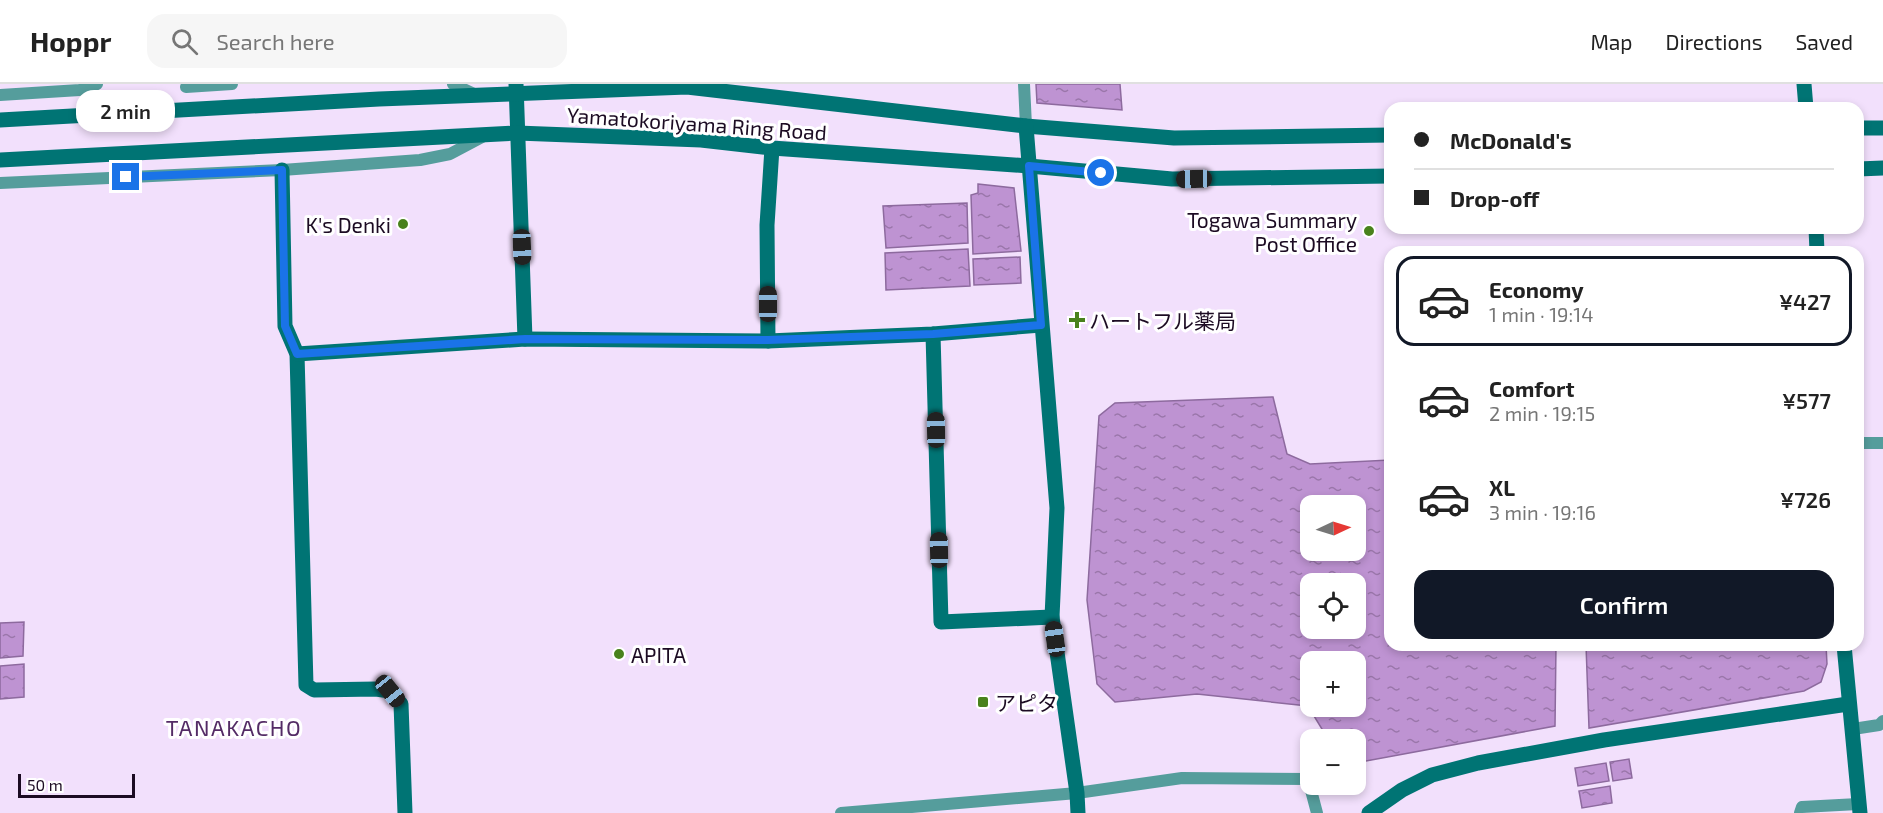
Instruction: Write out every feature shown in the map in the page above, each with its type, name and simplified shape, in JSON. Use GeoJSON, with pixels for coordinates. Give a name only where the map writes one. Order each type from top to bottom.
{"type":"FeatureCollection","features":[{"type":"Feature","properties":{"kind":"street"},"geometry":{"type":"LineString","coordinates":[[0,95],[80,90],[97,84]]}},
{"type":"Feature","properties":{"kind":"street"},"geometry":{"type":"LineString","coordinates":[[186,87],[232,84]]}},
{"type":"Feature","properties":{"kind":"street"},"geometry":{"type":"LineString","coordinates":[[453,84],[477,95]]}},
{"type":"Feature","properties":{"kind":"street"},"geometry":{"type":"LineString","coordinates":[[1024,84],[1057,508],[1052,616],[1078,813]]}},
{"type":"Feature","properties":{"kind":"street"},"geometry":{"type":"LineString","coordinates":[[1804,84],[1806,102]]}},
{"type":"Feature","properties":{"kind":"street","name":"Yamatokoriyama Ring Road"},"geometry":{"type":"LineString","coordinates":[[0,120],[477,95],[516,89],[687,87],[1026,126],[1174,138],[1384,135]]}},
{"type":"Feature","properties":{"kind":"street"},"geometry":{"type":"LineString","coordinates":[[516,89],[525,339]]}},
{"type":"Feature","properties":{"kind":"street"},"geometry":{"type":"LineString","coordinates":[[1864,128],[1883,128]]}},
{"type":"Feature","properties":{"kind":"street","name":"Yamatokoriyama Ring Road"},"geometry":{"type":"LineString","coordinates":[[0,160],[518,133],[701,140],[772,148],[1029,166],[1172,179],[1384,176]]}},
{"type":"Feature","properties":{"kind":"street"},"geometry":{"type":"LineString","coordinates":[[0,183],[282,170],[420,160],[450,154],[488,134]]}},
{"type":"Feature","properties":{"kind":"street"},"geometry":{"type":"LineString","coordinates":[[768,340],[767,225],[772,148]]}},
{"type":"Feature","properties":{"kind":"street"},"geometry":{"type":"LineString","coordinates":[[1864,169],[1883,168]]}},
{"type":"Feature","properties":{"kind":"street"},"geometry":{"type":"LineString","coordinates":[[282,170],[285,326],[297,354],[306,685],[314,690],[376,689],[390,691],[401,704],[405,813]]}},
{"type":"Feature","properties":{"kind":"street"},"geometry":{"type":"LineString","coordinates":[[297,354],[525,339],[768,340],[933,334],[1041,325]]}},
{"type":"Feature","properties":{"kind":"street"},"geometry":{"type":"LineString","coordinates":[[933,334],[941,621],[1052,616]]}},
{"type":"Feature","properties":{"kind":"street"},"geometry":{"type":"LineString","coordinates":[[1864,443],[1883,443]]}},
{"type":"Feature","properties":{"kind":"street"},"geometry":{"type":"LineString","coordinates":[[1800,813],[1802,807],[1859,808],[1844,651]]}},
{"type":"Feature","properties":{"kind":"street"},"geometry":{"type":"LineString","coordinates":[[1369,813],[1402,790],[1432,775],[1478,764],[1604,740],[1848,704]]}},
{"type":"Feature","properties":{"kind":"street"},"geometry":{"type":"LineString","coordinates":[[1852,729],[1879,725],[1883,721]]}},
{"type":"Feature","properties":{"kind":"street"},"geometry":{"type":"LineString","coordinates":[[841,813],[1077,793],[1182,778],[1308,779],[1317,813]]}},
{"type":"Feature","properties":{"kind":"water"},"geometry":{"type":"Polygon","coordinates":[[[1036,84],[1120,84],[1122,110],[1037,103],[1036,84]]]}},
{"type":"Feature","properties":{"kind":"water"},"geometry":{"type":"Polygon","coordinates":[[[978,184],[1014,188],[1021,251],[973,254],[971,195],[978,193],[978,184]]]}},
{"type":"Feature","properties":{"kind":"water"},"geometry":{"type":"Polygon","coordinates":[[[967,203],[968,243],[886,248],[883,206],[967,203]]]}},
{"type":"Feature","properties":{"kind":"water"},"geometry":{"type":"Polygon","coordinates":[[[968,249],[970,286],[886,290],[885,253],[968,249]]]}},
{"type":"Feature","properties":{"kind":"water"},"geometry":{"type":"Polygon","coordinates":[[[1020,257],[1021,283],[974,285],[973,259],[1020,257]]]}},
{"type":"Feature","properties":{"kind":"water"},"geometry":{"type":"Polygon","coordinates":[[[1273,397],[1287,454],[1310,464],[1384,460],[1384,651],[1556,651],[1555,726],[1366,761],[1366,729],[1322,729],[1315,717],[1366,717],[1366,651],[1300,651],[1300,705],[1197,694],[1115,702],[1097,684],[1087,600],[1099,416],[1115,403],[1273,397]]]}},
{"type":"Feature","properties":{"kind":"water"},"geometry":{"type":"Polygon","coordinates":[[[24,622],[23,656],[0,658],[0,623],[24,622]]]}},
{"type":"Feature","properties":{"kind":"water"},"geometry":{"type":"Polygon","coordinates":[[[1586,651],[1826,651],[1827,664],[1821,682],[1804,691],[1589,728],[1586,651]]]}},
{"type":"Feature","properties":{"kind":"water"},"geometry":{"type":"Polygon","coordinates":[[[24,664],[24,697],[0,699],[0,666],[24,664]]]}},
{"type":"Feature","properties":{"kind":"water"},"geometry":{"type":"Polygon","coordinates":[[[1629,759],[1632,778],[1613,781],[1610,762],[1629,759]]]}},
{"type":"Feature","properties":{"kind":"water"},"geometry":{"type":"Polygon","coordinates":[[[1606,763],[1609,781],[1578,786],[1575,768],[1606,763]]]}},
{"type":"Feature","properties":{"kind":"water"},"geometry":{"type":"Polygon","coordinates":[[[1610,786],[1612,803],[1582,808],[1579,791],[1610,786]]]}},
{"type":"Feature","properties":{"kind":"place","name":"K's Denki"},"geometry":{"type":"Point","coordinates":[403,224]}},
{"type":"Feature","properties":{"kind":"place","name":"Togawa Summary Post Office"},"geometry":{"type":"Point","coordinates":[1369,231]}},
{"type":"Feature","properties":{"kind":"place","name":"ハートフル薬局"},"geometry":{"type":"Point","coordinates":[1077,320]}},
{"type":"Feature","properties":{"kind":"place","name":"APITA"},"geometry":{"type":"Point","coordinates":[619,654]}},
{"type":"Feature","properties":{"kind":"place","name":"アピタ"},"geometry":{"type":"Point","coordinates":[983,702]}},
{"type":"Feature","properties":{"kind":"district","name":"TANAKACHO"},"geometry":{"type":"Point","coordinates":[234,727]}},
{"type":"Feature","properties":{"kind":"route"},"geometry":{"type":"LineString","coordinates":[[126,177],[282,170],[285,326],[297,354],[525,339],[768,340],[933,334],[1041,325],[1029,166],[1101,173]]}}]}
